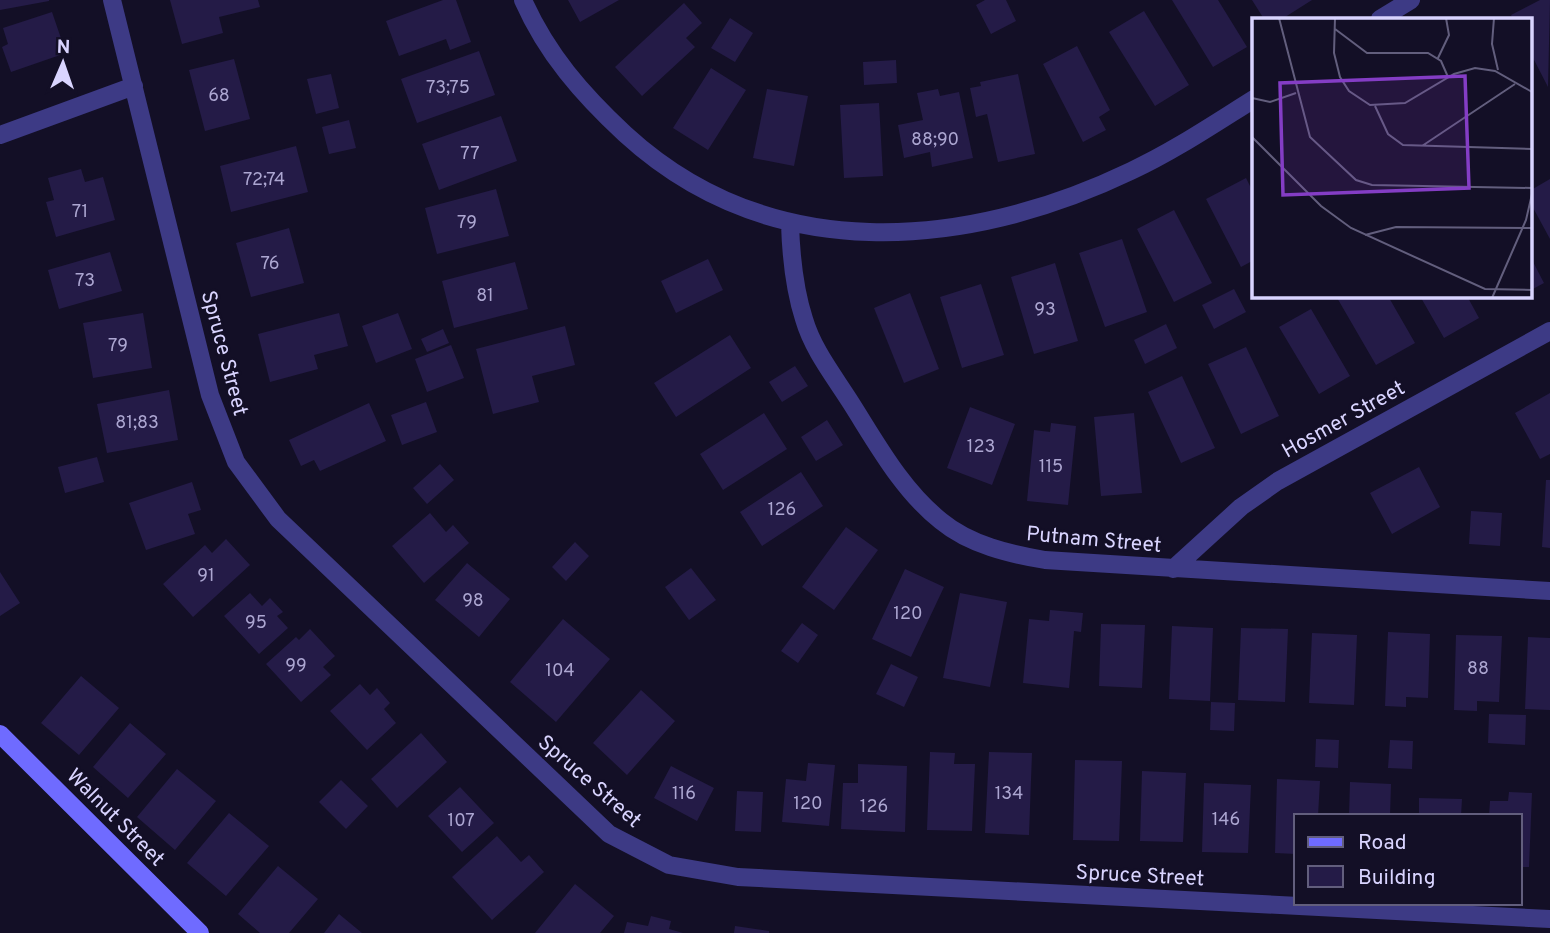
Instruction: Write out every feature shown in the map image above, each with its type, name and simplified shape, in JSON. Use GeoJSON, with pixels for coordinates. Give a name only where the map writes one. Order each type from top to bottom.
{"type":"FeatureCollection","features":[{"type":"Feature","properties":{"kind":"street","name":"Spruce Street"},"geometry":{"type":"LineString","coordinates":[[112,0],[210,395],[236,462],[254,491],[278,519],[609,834],[669,865],[738,877],[1550,919]]}},
{"type":"Feature","properties":{"kind":"street"},"geometry":{"type":"LineString","coordinates":[[523,0],[549,49],[574,85],[667,169],[702,190],[790,224],[839,231],[900,232],[950,226],[1040,206],[1130,172],[1175,149],[1252,100]]}},
{"type":"Feature","properties":{"kind":"street"},"geometry":{"type":"LineString","coordinates":[[1382,18],[1408,1]]}},
{"type":"Feature","properties":{"kind":"street"},"geometry":{"type":"LineString","coordinates":[[0,135],[134,86]]}},
{"type":"Feature","properties":{"kind":"street","name":"Putnam Street"},"geometry":{"type":"LineString","coordinates":[[790,224],[796,290],[804,321],[818,352],[887,459],[913,494],[943,523],[1008,553],[1045,560],[1550,591]]}},
{"type":"Feature","properties":{"kind":"street","name":"Hosmer Street"},"geometry":{"type":"LineString","coordinates":[[1173,569],[1231,515],[1278,481],[1550,331]]}},
{"type":"Feature","properties":{"kind":"street","name":"Walnut Street"},"geometry":{"type":"LineString","coordinates":[[0,734],[200,933]]}},
{"type":"Feature","properties":{"kind":"building"},"geometry":{"type":"Polygon","coordinates":[[[0,0],[49,0],[49,1],[0,10],[0,0]]]}},
{"type":"Feature","properties":{"kind":"building"},"geometry":{"type":"Polygon","coordinates":[[[170,0],[258,0],[260,7],[219,17],[223,33],[182,44],[170,0]]]}},
{"type":"Feature","properties":{"kind":"building"},"geometry":{"type":"Polygon","coordinates":[[[443,0],[456,0],[471,42],[450,50],[446,39],[399,56],[386,21],[443,0]]]}},
{"type":"Feature","properties":{"kind":"building"},"geometry":{"type":"Polygon","coordinates":[[[568,0],[619,0],[580,22],[568,0]]]}},
{"type":"Feature","properties":{"kind":"building"},"geometry":{"type":"Polygon","coordinates":[[[985,0],[1006,0],[1016,21],[991,34],[976,5],[985,0]]]}},
{"type":"Feature","properties":{"kind":"building"},"geometry":{"type":"Polygon","coordinates":[[[1172,0],[1218,0],[1247,47],[1213,67],[1172,0]]]}},
{"type":"Feature","properties":{"kind":"building"},"geometry":{"type":"Polygon","coordinates":[[[1252,0],[1312,0],[1284,18],[1263,18],[1252,0]]]}},
{"type":"Feature","properties":{"kind":"building"},"geometry":{"type":"Polygon","coordinates":[[[1540,0],[1550,0],[1548,87],[1532,56],[1532,18],[1512,18],[1511,15],[1540,0]]]}},
{"type":"Feature","properties":{"kind":"building"},"geometry":{"type":"Polygon","coordinates":[[[684,3],[702,23],[686,38],[695,47],[642,96],[615,67],[684,3]]]}},
{"type":"Feature","properties":{"kind":"building"},"geometry":{"type":"Polygon","coordinates":[[[1144,11],[1189,85],[1155,106],[1109,32],[1144,11]]]}},
{"type":"Feature","properties":{"kind":"building"},"geometry":{"type":"Polygon","coordinates":[[[52,12],[66,53],[11,72],[2,47],[8,44],[3,28],[52,12]]]}},
{"type":"Feature","properties":{"kind":"building"},"geometry":{"type":"Polygon","coordinates":[[[730,18],[753,33],[735,62],[711,48],[730,18]]]}},
{"type":"Feature","properties":{"kind":"building"},"geometry":{"type":"Polygon","coordinates":[[[1077,46],[1110,110],[1099,117],[1106,130],[1083,142],[1043,64],[1077,46]]]}},
{"type":"Feature","properties":{"kind":"building"},"geometry":{"type":"Polygon","coordinates":[[[479,51],[495,95],[417,123],[401,79],[479,51]]]}},
{"type":"Feature","properties":{"kind":"building"},"geometry":{"type":"Polygon","coordinates":[[[234,59],[250,119],[205,131],[189,70],[234,59]]]}},
{"type":"Feature","properties":{"kind":"building"},"geometry":{"type":"Polygon","coordinates":[[[896,60],[897,83],[864,85],[863,62],[896,60]]]}},
{"type":"Feature","properties":{"kind":"building"},"geometry":{"type":"Polygon","coordinates":[[[711,68],[746,90],[708,150],[673,128],[711,68]]]}},
{"type":"Feature","properties":{"kind":"building"},"geometry":{"type":"Polygon","coordinates":[[[331,74],[339,108],[316,114],[307,79],[331,74]]]}},
{"type":"Feature","properties":{"kind":"building"},"geometry":{"type":"Polygon","coordinates":[[[1018,74],[1035,154],[998,162],[987,114],[976,117],[970,88],[981,86],[980,82],[1018,74]]]}},
{"type":"Feature","properties":{"kind":"building"},"geometry":{"type":"Polygon","coordinates":[[[767,89],[808,96],[794,166],[753,158],[767,89]]]}},
{"type":"Feature","properties":{"kind":"building"},"geometry":{"type":"Polygon","coordinates":[[[938,89],[940,96],[959,92],[973,158],[932,167],[930,152],[904,158],[898,125],[923,120],[917,93],[938,89]]]}},
{"type":"Feature","properties":{"kind":"building"},"geometry":{"type":"Polygon","coordinates":[[[879,103],[883,176],[844,178],[840,105],[879,103]]]}},
{"type":"Feature","properties":{"kind":"building"},"geometry":{"type":"Polygon","coordinates":[[[501,116],[517,161],[439,190],[422,144],[501,116]]]}},
{"type":"Feature","properties":{"kind":"building"},"geometry":{"type":"Polygon","coordinates":[[[349,120],[356,148],[329,154],[322,127],[349,120]]]}},
{"type":"Feature","properties":{"kind":"building"},"geometry":{"type":"Polygon","coordinates":[[[296,146],[308,192],[231,212],[220,166],[296,146]]]}},
{"type":"Feature","properties":{"kind":"building"},"geometry":{"type":"Polygon","coordinates":[[[81,169],[85,182],[103,177],[115,220],[56,237],[46,202],[54,200],[48,178],[81,169]]]}},
{"type":"Feature","properties":{"kind":"building"},"geometry":{"type":"Polygon","coordinates":[[[1246,178],[1252,190],[1252,261],[1241,267],[1206,199],[1246,178]]]}},
{"type":"Feature","properties":{"kind":"building"},"geometry":{"type":"Polygon","coordinates":[[[1550,179],[1550,239],[1532,206],[1532,189],[1550,179]]]}},
{"type":"Feature","properties":{"kind":"building"},"geometry":{"type":"Polygon","coordinates":[[[496,189],[509,236],[437,254],[425,208],[496,189]]]}},
{"type":"Feature","properties":{"kind":"building"},"geometry":{"type":"Polygon","coordinates":[[[1174,210],[1212,283],[1174,302],[1137,229],[1174,210]]]}},
{"type":"Feature","properties":{"kind":"building"},"geometry":{"type":"Polygon","coordinates":[[[289,228],[304,283],[251,297],[236,243],[289,228]]]}},
{"type":"Feature","properties":{"kind":"building"},"geometry":{"type":"Polygon","coordinates":[[[1122,239],[1147,312],[1105,327],[1079,253],[1122,239]]]}},
{"type":"Feature","properties":{"kind":"building"},"geometry":{"type":"Polygon","coordinates":[[[110,252],[122,291],[59,309],[48,270],[110,252]]]}},
{"type":"Feature","properties":{"kind":"building"},"geometry":{"type":"Polygon","coordinates":[[[708,259],[723,290],[676,313],[661,281],[708,259]]]}},
{"type":"Feature","properties":{"kind":"building"},"geometry":{"type":"Polygon","coordinates":[[[1532,260],[1544,283],[1532,289],[1532,260]]]}},
{"type":"Feature","properties":{"kind":"building"},"geometry":{"type":"Polygon","coordinates":[[[515,262],[528,309],[454,328],[442,281],[515,262]]]}},
{"type":"Feature","properties":{"kind":"building"},"geometry":{"type":"Polygon","coordinates":[[[1055,263],[1078,341],[1034,354],[1011,277],[1055,263]]]}},
{"type":"Feature","properties":{"kind":"building"},"geometry":{"type":"Polygon","coordinates":[[[981,284],[1004,355],[962,368],[940,297],[981,284]]]}},
{"type":"Feature","properties":{"kind":"building"},"geometry":{"type":"Polygon","coordinates":[[[1234,289],[1246,312],[1214,329],[1202,305],[1234,289]]]}},
{"type":"Feature","properties":{"kind":"building"},"geometry":{"type":"Polygon","coordinates":[[[910,293],[939,369],[904,383],[874,308],[910,293]]]}},
{"type":"Feature","properties":{"kind":"building"},"geometry":{"type":"Polygon","coordinates":[[[1337,298],[1389,298],[1415,343],[1376,365],[1337,298]]]}},
{"type":"Feature","properties":{"kind":"building"},"geometry":{"type":"Polygon","coordinates":[[[1421,298],[1468,298],[1479,318],[1444,338],[1421,298]]]}},
{"type":"Feature","properties":{"kind":"building"},"geometry":{"type":"Polygon","coordinates":[[[1311,309],[1350,376],[1319,394],[1279,327],[1311,309]]]}},
{"type":"Feature","properties":{"kind":"building"},"geometry":{"type":"Polygon","coordinates":[[[143,313],[152,368],[93,378],[83,323],[143,313]]]}},
{"type":"Feature","properties":{"kind":"building"},"geometry":{"type":"Polygon","coordinates":[[[339,313],[348,346],[314,355],[318,369],[270,382],[258,334],[339,313]]]}},
{"type":"Feature","properties":{"kind":"building"},"geometry":{"type":"Polygon","coordinates":[[[398,313],[412,349],[376,363],[362,326],[398,313]]]}},
{"type":"Feature","properties":{"kind":"building"},"geometry":{"type":"Polygon","coordinates":[[[1166,324],[1177,348],[1145,364],[1134,340],[1166,324]]]}},
{"type":"Feature","properties":{"kind":"building"},"geometry":{"type":"Polygon","coordinates":[[[565,326],[575,365],[532,376],[539,402],[493,414],[476,349],[565,326]]]}},
{"type":"Feature","properties":{"kind":"building"},"geometry":{"type":"Polygon","coordinates":[[[443,329],[449,343],[427,352],[421,339],[443,329]]]}},
{"type":"Feature","properties":{"kind":"building"},"geometry":{"type":"Polygon","coordinates":[[[730,335],[751,368],[676,417],[654,383],[730,335]]]}},
{"type":"Feature","properties":{"kind":"building"},"geometry":{"type":"Polygon","coordinates":[[[451,345],[464,378],[427,392],[415,359],[451,345]]]}},
{"type":"Feature","properties":{"kind":"building"},"geometry":{"type":"Polygon","coordinates":[[[1246,347],[1279,416],[1241,434],[1208,364],[1246,347]]]}},
{"type":"Feature","properties":{"kind":"building"},"geometry":{"type":"Polygon","coordinates":[[[795,366],[808,386],[782,402],[769,382],[795,366]]]}},
{"type":"Feature","properties":{"kind":"building"},"geometry":{"type":"Polygon","coordinates":[[[1182,376],[1215,448],[1181,463],[1148,392],[1182,376]]]}},
{"type":"Feature","properties":{"kind":"building"},"geometry":{"type":"Polygon","coordinates":[[[169,390],[178,440],[107,453],[97,404],[169,390]]]}},
{"type":"Feature","properties":{"kind":"building"},"geometry":{"type":"Polygon","coordinates":[[[1550,393],[1550,454],[1540,459],[1515,413],[1550,393]]]}},
{"type":"Feature","properties":{"kind":"building"},"geometry":{"type":"Polygon","coordinates":[[[426,402],[437,432],[402,445],[391,415],[426,402]]]}},
{"type":"Feature","properties":{"kind":"building"},"geometry":{"type":"Polygon","coordinates":[[[369,403],[386,441],[320,471],[314,460],[301,466],[289,440],[369,403]]]}},
{"type":"Feature","properties":{"kind":"building"},"geometry":{"type":"Polygon","coordinates":[[[970,407],[1015,424],[992,485],[947,468],[970,407]]]}},
{"type":"Feature","properties":{"kind":"building"},"geometry":{"type":"Polygon","coordinates":[[[764,413],[787,449],[723,490],[700,454],[764,413]]]}},
{"type":"Feature","properties":{"kind":"building"},"geometry":{"type":"Polygon","coordinates":[[[1134,413],[1142,493],[1101,496],[1094,417],[1134,413]]]}},
{"type":"Feature","properties":{"kind":"building"},"geometry":{"type":"Polygon","coordinates":[[[827,420],[843,445],[816,461],[801,437],[827,420]]]}},
{"type":"Feature","properties":{"kind":"building"},"geometry":{"type":"Polygon","coordinates":[[[1051,423],[1076,426],[1068,505],[1027,501],[1034,430],[1050,432],[1051,423]]]}},
{"type":"Feature","properties":{"kind":"building"},"geometry":{"type":"Polygon","coordinates":[[[97,457],[104,482],[65,493],[58,467],[97,457]]]}},
{"type":"Feature","properties":{"kind":"building"},"geometry":{"type":"Polygon","coordinates":[[[440,464],[454,480],[427,504],[413,488],[440,464]]]}},
{"type":"Feature","properties":{"kind":"building"},"geometry":{"type":"Polygon","coordinates":[[[1419,467],[1440,507],[1392,534],[1370,493],[1419,467]]]}},
{"type":"Feature","properties":{"kind":"building"},"geometry":{"type":"Polygon","coordinates":[[[801,472],[823,506],[762,546],[740,512],[801,472]]]}},
{"type":"Feature","properties":{"kind":"building"},"geometry":{"type":"Polygon","coordinates":[[[1546,480],[1550,480],[1550,548],[1542,547],[1546,480]]]}},
{"type":"Feature","properties":{"kind":"building"},"geometry":{"type":"Polygon","coordinates":[[[192,482],[201,510],[188,514],[195,534],[146,550],[129,503],[192,482]]]}},
{"type":"Feature","properties":{"kind":"building"},"geometry":{"type":"Polygon","coordinates":[[[1471,511],[1502,513],[1500,546],[1469,544],[1471,511]]]}},
{"type":"Feature","properties":{"kind":"building"},"geometry":{"type":"Polygon","coordinates":[[[430,513],[446,532],[453,525],[469,543],[424,583],[392,546],[430,513]]]}},
{"type":"Feature","properties":{"kind":"building"},"geometry":{"type":"Polygon","coordinates":[[[846,527],[878,550],[834,610],[802,587],[846,527]]]}},
{"type":"Feature","properties":{"kind":"building"},"geometry":{"type":"Polygon","coordinates":[[[226,539],[250,565],[193,617],[163,584],[205,545],[212,553],[226,539]]]}},
{"type":"Feature","properties":{"kind":"building"},"geometry":{"type":"Polygon","coordinates":[[[575,542],[589,556],[566,581],[552,567],[575,542]]]}},
{"type":"Feature","properties":{"kind":"building"},"geometry":{"type":"Polygon","coordinates":[[[467,563],[510,599],[479,637],[435,600],[467,563]]]}},
{"type":"Feature","properties":{"kind":"building"},"geometry":{"type":"Polygon","coordinates":[[[691,568],[716,600],[689,620],[665,587],[691,568]]]}},
{"type":"Feature","properties":{"kind":"building"},"geometry":{"type":"Polygon","coordinates":[[[905,569],[944,587],[911,657],[872,639],[905,569]]]}},
{"type":"Feature","properties":{"kind":"building"},"geometry":{"type":"Polygon","coordinates":[[[0,572],[20,603],[0,616],[0,572]]]}},
{"type":"Feature","properties":{"kind":"building"},"geometry":{"type":"Polygon","coordinates":[[[250,593],[262,606],[270,598],[283,612],[277,616],[288,628],[259,654],[224,616],[250,593]]]}},
{"type":"Feature","properties":{"kind":"building"},"geometry":{"type":"Polygon","coordinates":[[[960,593],[1007,602],[990,687],[943,678],[960,593]]]}},
{"type":"Feature","properties":{"kind":"building"},"geometry":{"type":"Polygon","coordinates":[[[1050,610],[1083,613],[1081,632],[1074,631],[1069,688],[1023,683],[1029,619],[1049,621],[1050,610]]]}},
{"type":"Feature","properties":{"kind":"building"},"geometry":{"type":"Polygon","coordinates":[[[563,619],[610,659],[556,722],[510,682],[563,619]]]}},
{"type":"Feature","properties":{"kind":"building"},"geometry":{"type":"Polygon","coordinates":[[[802,623],[818,635],[798,663],[781,651],[802,623]]]}},
{"type":"Feature","properties":{"kind":"building"},"geometry":{"type":"Polygon","coordinates":[[[1101,624],[1145,625],[1142,688],[1099,686],[1101,624]]]}},
{"type":"Feature","properties":{"kind":"building"},"geometry":{"type":"Polygon","coordinates":[[[1172,626],[1213,628],[1210,701],[1169,699],[1172,626]]]}},
{"type":"Feature","properties":{"kind":"building"},"geometry":{"type":"Polygon","coordinates":[[[1241,628],[1288,629],[1285,702],[1238,700],[1241,628]]]}},
{"type":"Feature","properties":{"kind":"building"},"geometry":{"type":"Polygon","coordinates":[[[310,629],[335,656],[323,667],[331,675],[301,702],[266,664],[296,637],[299,640],[310,629]]]}},
{"type":"Feature","properties":{"kind":"building"},"geometry":{"type":"Polygon","coordinates":[[[1388,632],[1430,634],[1428,698],[1406,697],[1406,707],[1385,706],[1388,632]]]}},
{"type":"Feature","properties":{"kind":"building"},"geometry":{"type":"Polygon","coordinates":[[[1312,633],[1357,635],[1354,705],[1309,703],[1312,633]]]}},
{"type":"Feature","properties":{"kind":"building"},"geometry":{"type":"Polygon","coordinates":[[[1456,635],[1502,636],[1499,702],[1477,701],[1477,711],[1454,710],[1456,635]]]}},
{"type":"Feature","properties":{"kind":"building"},"geometry":{"type":"Polygon","coordinates":[[[1528,637],[1550,638],[1550,710],[1525,709],[1528,637]]]}},
{"type":"Feature","properties":{"kind":"building"},"geometry":{"type":"Polygon","coordinates":[[[891,664],[918,677],[904,707],[876,694],[891,664]]]}},
{"type":"Feature","properties":{"kind":"building"},"geometry":{"type":"Polygon","coordinates":[[[81,676],[119,708],[79,755],[41,723],[81,676]]]}},
{"type":"Feature","properties":{"kind":"building"},"geometry":{"type":"Polygon","coordinates":[[[360,684],[370,695],[377,688],[390,703],[384,709],[396,723],[367,750],[330,711],[360,684]]]}},
{"type":"Feature","properties":{"kind":"building"},"geometry":{"type":"Polygon","coordinates":[[[641,690],[675,721],[627,775],[593,743],[641,690]]]}},
{"type":"Feature","properties":{"kind":"building"},"geometry":{"type":"Polygon","coordinates":[[[1211,702],[1235,703],[1234,731],[1210,730],[1211,702]]]}},
{"type":"Feature","properties":{"kind":"building"},"geometry":{"type":"Polygon","coordinates":[[[1489,714],[1526,715],[1525,745],[1488,743],[1489,714]]]}},
{"type":"Feature","properties":{"kind":"building"},"geometry":{"type":"Polygon","coordinates":[[[130,723],[166,754],[128,798],[93,767],[130,723]]]}},
{"type":"Feature","properties":{"kind":"building"},"geometry":{"type":"Polygon","coordinates":[[[421,733],[447,762],[397,808],[371,779],[421,733]]]}},
{"type":"Feature","properties":{"kind":"building"},"geometry":{"type":"Polygon","coordinates":[[[1316,739],[1339,740],[1338,768],[1315,767],[1316,739]]]}},
{"type":"Feature","properties":{"kind":"building"},"geometry":{"type":"Polygon","coordinates":[[[1390,740],[1413,741],[1412,769],[1388,768],[1390,740]]]}},
{"type":"Feature","properties":{"kind":"building"},"geometry":{"type":"Polygon","coordinates":[[[930,752],[955,753],[954,764],[975,764],[972,831],[927,830],[930,752]]]}},
{"type":"Feature","properties":{"kind":"building"},"geometry":{"type":"Polygon","coordinates":[[[989,752],[1032,753],[1029,835],[985,833],[989,752]]]}},
{"type":"Feature","properties":{"kind":"building"},"geometry":{"type":"Polygon","coordinates":[[[1075,760],[1122,761],[1119,841],[1073,840],[1075,760]]]}},
{"type":"Feature","properties":{"kind":"building"},"geometry":{"type":"Polygon","coordinates":[[[808,763],[835,765],[829,826],[782,822],[786,779],[806,781],[808,763]]]}},
{"type":"Feature","properties":{"kind":"building"},"geometry":{"type":"Polygon","coordinates":[[[858,764],[907,766],[905,832],[841,829],[843,783],[858,783],[858,764]]]}},
{"type":"Feature","properties":{"kind":"building"},"geometry":{"type":"Polygon","coordinates":[[[671,766],[714,788],[697,821],[654,798],[671,766]]]}},
{"type":"Feature","properties":{"kind":"building"},"geometry":{"type":"Polygon","coordinates":[[[177,769],[216,801],[175,850],[137,817],[177,769]]]}},
{"type":"Feature","properties":{"kind":"building"},"geometry":{"type":"Polygon","coordinates":[[[1142,771],[1186,773],[1183,842],[1140,841],[1142,771]]]}},
{"type":"Feature","properties":{"kind":"building"},"geometry":{"type":"Polygon","coordinates":[[[1277,779],[1320,781],[1318,814],[1294,814],[1294,854],[1275,853],[1277,779]]]}},
{"type":"Feature","properties":{"kind":"building"},"geometry":{"type":"Polygon","coordinates":[[[341,780],[368,806],[346,829],[319,802],[341,780]]]}},
{"type":"Feature","properties":{"kind":"building"},"geometry":{"type":"Polygon","coordinates":[[[1350,782],[1391,784],[1390,814],[1349,814],[1350,782]]]}},
{"type":"Feature","properties":{"kind":"building"},"geometry":{"type":"Polygon","coordinates":[[[1204,783],[1251,785],[1248,853],[1202,852],[1204,783]]]}},
{"type":"Feature","properties":{"kind":"building"},"geometry":{"type":"Polygon","coordinates":[[[460,787],[494,823],[462,852],[428,816],[460,787]]]}},
{"type":"Feature","properties":{"kind":"building"},"geometry":{"type":"Polygon","coordinates":[[[737,791],[763,792],[761,832],[735,831],[737,791]]]}},
{"type":"Feature","properties":{"kind":"building"},"geometry":{"type":"Polygon","coordinates":[[[1509,792],[1532,793],[1529,867],[1522,867],[1522,814],[1489,814],[1490,801],[1508,801],[1509,792]]]}},
{"type":"Feature","properties":{"kind":"building"},"geometry":{"type":"Polygon","coordinates":[[[1419,798],[1462,799],[1461,814],[1419,814],[1419,798]]]}},
{"type":"Feature","properties":{"kind":"building"},"geometry":{"type":"Polygon","coordinates":[[[229,813],[269,846],[226,896],[187,863],[229,813]]]}},
{"type":"Feature","properties":{"kind":"building"},"geometry":{"type":"Polygon","coordinates":[[[497,836],[521,862],[529,855],[544,872],[492,920],[452,877],[497,836]]]}},
{"type":"Feature","properties":{"kind":"building"},"geometry":{"type":"Polygon","coordinates":[[[278,866],[318,899],[289,933],[260,933],[238,914],[278,866]]]}},
{"type":"Feature","properties":{"kind":"building"},"geometry":{"type":"Polygon","coordinates":[[[575,884],[614,916],[600,933],[535,933],[575,884]]]}},
{"type":"Feature","properties":{"kind":"building"},"geometry":{"type":"Polygon","coordinates":[[[339,914],[362,933],[324,933],[339,914]]]}},
{"type":"Feature","properties":{"kind":"building"},"geometry":{"type":"Polygon","coordinates":[[[651,916],[671,921],[669,929],[683,933],[624,933],[627,922],[648,926],[651,916]]]}},
{"type":"Feature","properties":{"kind":"building"},"geometry":{"type":"Polygon","coordinates":[[[735,926],[769,931],[769,933],[734,933],[735,926]]]}}]}
